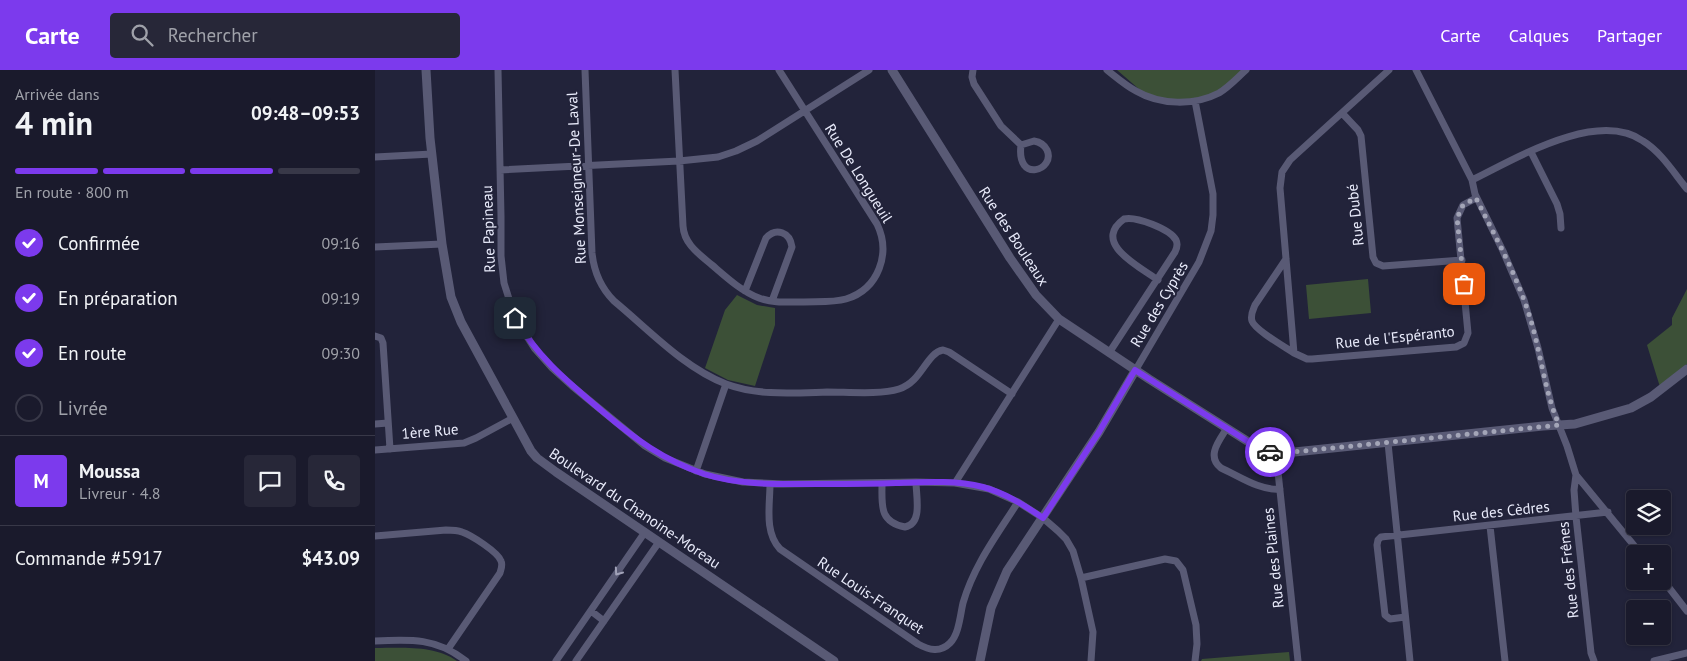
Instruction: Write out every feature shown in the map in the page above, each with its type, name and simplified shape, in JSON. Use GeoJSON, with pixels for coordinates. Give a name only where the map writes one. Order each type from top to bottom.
{"type":"FeatureCollection","features":[{"type":"Feature","properties":{"kind":"street","name":"Boulevard du Chanoine-Moreau"},"geometry":{"type":"LineString","coordinates":[[427,70],[432,154],[449,289],[456,309],[528,447],[537,458],[834,661]]}},
{"type":"Feature","properties":{"kind":"street","name":"Rue Papineau"},"geometry":{"type":"LineString","coordinates":[[498,70],[501,256],[503,276],[507,298],[515,318],[525,335],[552,368],[628,433],[660,455],[696,471],[731,480],[771,484],[955,483],[989,489],[1018,502],[1063,534],[1069,543],[1077,562],[1093,632],[1091,661]]}},
{"type":"Feature","properties":{"kind":"street","name":"Rue Monseigneur-De Laval"},"geometry":{"type":"LineString","coordinates":[[585,70],[593,259],[597,276],[605,291],[614,301],[683,359],[697,369],[726,384],[755,391],[891,391],[912,383],[935,353],[943,350],[949,352],[1011,394]]}},
{"type":"Feature","properties":{"kind":"street","name":"Rue De Longueuil"},"geometry":{"type":"LineString","coordinates":[[675,70],[683,226],[685,237],[691,247],[745,291],[759,298],[772,301],[835,301],[852,297],[871,282],[879,269],[882,259],[883,240],[877,224],[779,70]]}},
{"type":"Feature","properties":{"kind":"street"},"geometry":{"type":"LineString","coordinates":[[500,170],[707,159],[736,151],[757,141],[869,70]]}},
{"type":"Feature","properties":{"kind":"street","name":"Rue des Bouleaux"},"geometry":{"type":"LineString","coordinates":[[892,70],[1020,273],[1036,295],[1059,319],[1255,446],[1276,453],[1580,423],[1631,408],[1651,397],[1687,369]]}},
{"type":"Feature","properties":{"kind":"street"},"geometry":{"type":"LineString","coordinates":[[973,70],[974,84],[1001,126],[1021,145],[1021,161],[1027,168],[1036,170],[1045,165],[1048,151],[1043,144],[1034,141],[1021,145]]}},
{"type":"Feature","properties":{"kind":"street"},"geometry":{"type":"LineString","coordinates":[[1107,70],[1132,89],[1144,95],[1173,102],[1195,101],[1219,92],[1246,70]]}},
{"type":"Feature","properties":{"kind":"street"},"geometry":{"type":"LineString","coordinates":[[1294,353],[1281,188],[1282,172],[1290,160],[1389,70]]}},
{"type":"Feature","properties":{"kind":"street"},"geometry":{"type":"LineString","coordinates":[[1416,70],[1472,180],[1476,198],[1506,257],[1524,300],[1538,348],[1552,408],[1576,475],[1634,545]]}},
{"type":"Feature","properties":{"kind":"street","name":"Rue des Cyprès"},"geometry":{"type":"LineString","coordinates":[[980,661],[989,614],[998,590],[1013,561],[1099,432],[1199,262],[1211,231],[1213,194],[1195,101]]}},
{"type":"Feature","properties":{"kind":"street","name":"Rue Dubé"},"geometry":{"type":"LineString","coordinates":[[1342,113],[1361,136],[1373,258],[1376,263],[1383,266],[1461,260]]}},
{"type":"Feature","properties":{"kind":"street"},"geometry":{"type":"LineString","coordinates":[[1472,180],[1562,138],[1583,133],[1605,131],[1625,133],[1643,140],[1687,189]]}},
{"type":"Feature","properties":{"kind":"street"},"geometry":{"type":"LineString","coordinates":[[1531,152],[1557,204],[1561,228]]}},
{"type":"Feature","properties":{"kind":"street"},"geometry":{"type":"LineString","coordinates":[[375,157],[432,154]]}},
{"type":"Feature","properties":{"kind":"street","name":"Rue de l'Espéranto"},"geometry":{"type":"LineString","coordinates":[[1287,259],[1255,305],[1252,320],[1257,328],[1294,353],[1312,359],[1456,347],[1466,341],[1468,332],[1457,218],[1463,205],[1476,198]]}},
{"type":"Feature","properties":{"kind":"street"},"geometry":{"type":"LineString","coordinates":[[1109,353],[1158,280],[1177,246],[1176,240],[1167,232],[1141,220],[1133,218],[1124,219],[1114,231],[1113,240],[1115,247],[1120,253],[1158,280]]}},
{"type":"Feature","properties":{"kind":"street"},"geometry":{"type":"LineString","coordinates":[[745,291],[766,238],[773,232],[783,233],[790,238],[792,247],[772,301]]}},
{"type":"Feature","properties":{"kind":"street"},"geometry":{"type":"LineString","coordinates":[[375,247],[442,244]]}},
{"type":"Feature","properties":{"kind":"street"},"geometry":{"type":"LineString","coordinates":[[955,483],[1059,319]]}},
{"type":"Feature","properties":{"kind":"street"},"geometry":{"type":"LineString","coordinates":[[375,336],[380,337],[383,342],[389,449]]}},
{"type":"Feature","properties":{"kind":"street"},"geometry":{"type":"LineString","coordinates":[[696,471],[726,384]]}},
{"type":"Feature","properties":{"kind":"street","name":"1ère Rue"},"geometry":{"type":"LineString","coordinates":[[375,450],[464,443],[513,418]]}},
{"type":"Feature","properties":{"kind":"street","name":"1ère Rue"},"geometry":{"type":"LineString","coordinates":[[375,424],[388,423]]}},
{"type":"Feature","properties":{"kind":"street"},"geometry":{"type":"LineString","coordinates":[[1227,428],[1213,456],[1217,464],[1221,468],[1262,487],[1280,489]]}},
{"type":"Feature","properties":{"kind":"street"},"geometry":{"type":"LineString","coordinates":[[1388,443],[1410,661]]}},
{"type":"Feature","properties":{"kind":"street","name":"Rue des Plaines"},"geometry":{"type":"LineString","coordinates":[[1276,453],[1298,661]]}},
{"type":"Feature","properties":{"kind":"street","name":"Rue des Frênes"},"geometry":{"type":"LineString","coordinates":[[1576,475],[1574,490],[1576,517],[1591,653],[1594,661]]}},
{"type":"Feature","properties":{"kind":"street"},"geometry":{"type":"LineString","coordinates":[[882,484],[881,506],[884,514],[891,521],[905,527],[912,525],[916,519],[916,482]]}},
{"type":"Feature","properties":{"kind":"street","name":"Rue Louis-Franquet"},"geometry":{"type":"LineString","coordinates":[[771,484],[770,529],[773,540],[780,549],[918,644],[937,650],[945,647],[954,637],[971,579],[986,550],[1018,502]]}},
{"type":"Feature","properties":{"kind":"street","name":"Rue des Cèdres"},"geometry":{"type":"LineString","coordinates":[[1396,535],[1576,517],[1608,512]]}},
{"type":"Feature","properties":{"kind":"street"},"geometry":{"type":"LineString","coordinates":[[1490,526],[1505,661]]}},
{"type":"Feature","properties":{"kind":"street"},"geometry":{"type":"LineString","coordinates":[[375,536],[457,530],[474,538],[500,558],[502,565],[500,573],[448,649]]}},
{"type":"Feature","properties":{"kind":"street"},"geometry":{"type":"LineString","coordinates":[[557,661],[645,532]]}},
{"type":"Feature","properties":{"kind":"street"},"geometry":{"type":"LineString","coordinates":[[1396,535],[1381,537],[1378,540],[1378,561],[1385,615],[1390,619],[1405,618]]}},
{"type":"Feature","properties":{"kind":"street"},"geometry":{"type":"LineString","coordinates":[[577,661],[659,542]]}},
{"type":"Feature","properties":{"kind":"street"},"geometry":{"type":"LineString","coordinates":[[1081,578],[1165,559],[1176,562],[1183,570],[1196,625],[1197,644],[1195,661]]}},
{"type":"Feature","properties":{"kind":"street"},"geometry":{"type":"LineString","coordinates":[[1671,590],[1687,611]]}},
{"type":"Feature","properties":{"kind":"street"},"geometry":{"type":"LineString","coordinates":[[591,611],[604,621]]}},
{"type":"Feature","properties":{"kind":"street"},"geometry":{"type":"LineString","coordinates":[[375,640],[416,639],[448,649],[466,661]]}},
{"type":"Feature","properties":{"kind":"street"},"geometry":{"type":"LineString","coordinates":[[1654,661],[1687,654]]}},
{"type":"Feature","properties":{"kind":"green space"},"geometry":{"type":"Polygon","coordinates":[[[1117,70],[1245,70],[1233,82],[1193,105],[1147,96],[1117,70]]]}},
{"type":"Feature","properties":{"kind":"green space"},"geometry":{"type":"Polygon","coordinates":[[[1368,279],[1371,313],[1309,319],[1306,285],[1368,279]]]}},
{"type":"Feature","properties":{"kind":"green space"},"geometry":{"type":"Polygon","coordinates":[[[1687,289],[1687,364],[1660,387],[1647,345],[1672,325],[1672,318],[1687,289]]]}},
{"type":"Feature","properties":{"kind":"green space"},"geometry":{"type":"Polygon","coordinates":[[[737,295],[757,305],[775,308],[775,325],[755,386],[728,380],[705,368],[725,310],[737,295]]]}},
{"type":"Feature","properties":{"kind":"green space"},"geometry":{"type":"Polygon","coordinates":[[[375,648],[417,648],[439,652],[457,661],[375,661],[375,648]]]}},
{"type":"Feature","properties":{"kind":"green space"},"geometry":{"type":"Polygon","coordinates":[[[1289,652],[1290,661],[1201,661],[1202,659],[1289,652]]]}},
{"type":"Feature","properties":{"kind":"way so far"},"geometry":{"type":"LineString","coordinates":[[1270,452],[1293,452],[1559,425],[1553,412],[1538,348],[1524,300],[1512,270],[1476,198],[1460,208],[1457,218],[1464,284]]}},
{"type":"Feature","properties":{"kind":"route"},"geometry":{"type":"LineString","coordinates":[[515,318],[535,349],[552,368],[645,446],[677,463],[705,474],[731,480],[783,484],[916,482],[973,485],[1004,494],[1043,518],[1099,432],[1135,370],[1255,446],[1270,452]]}}]}
